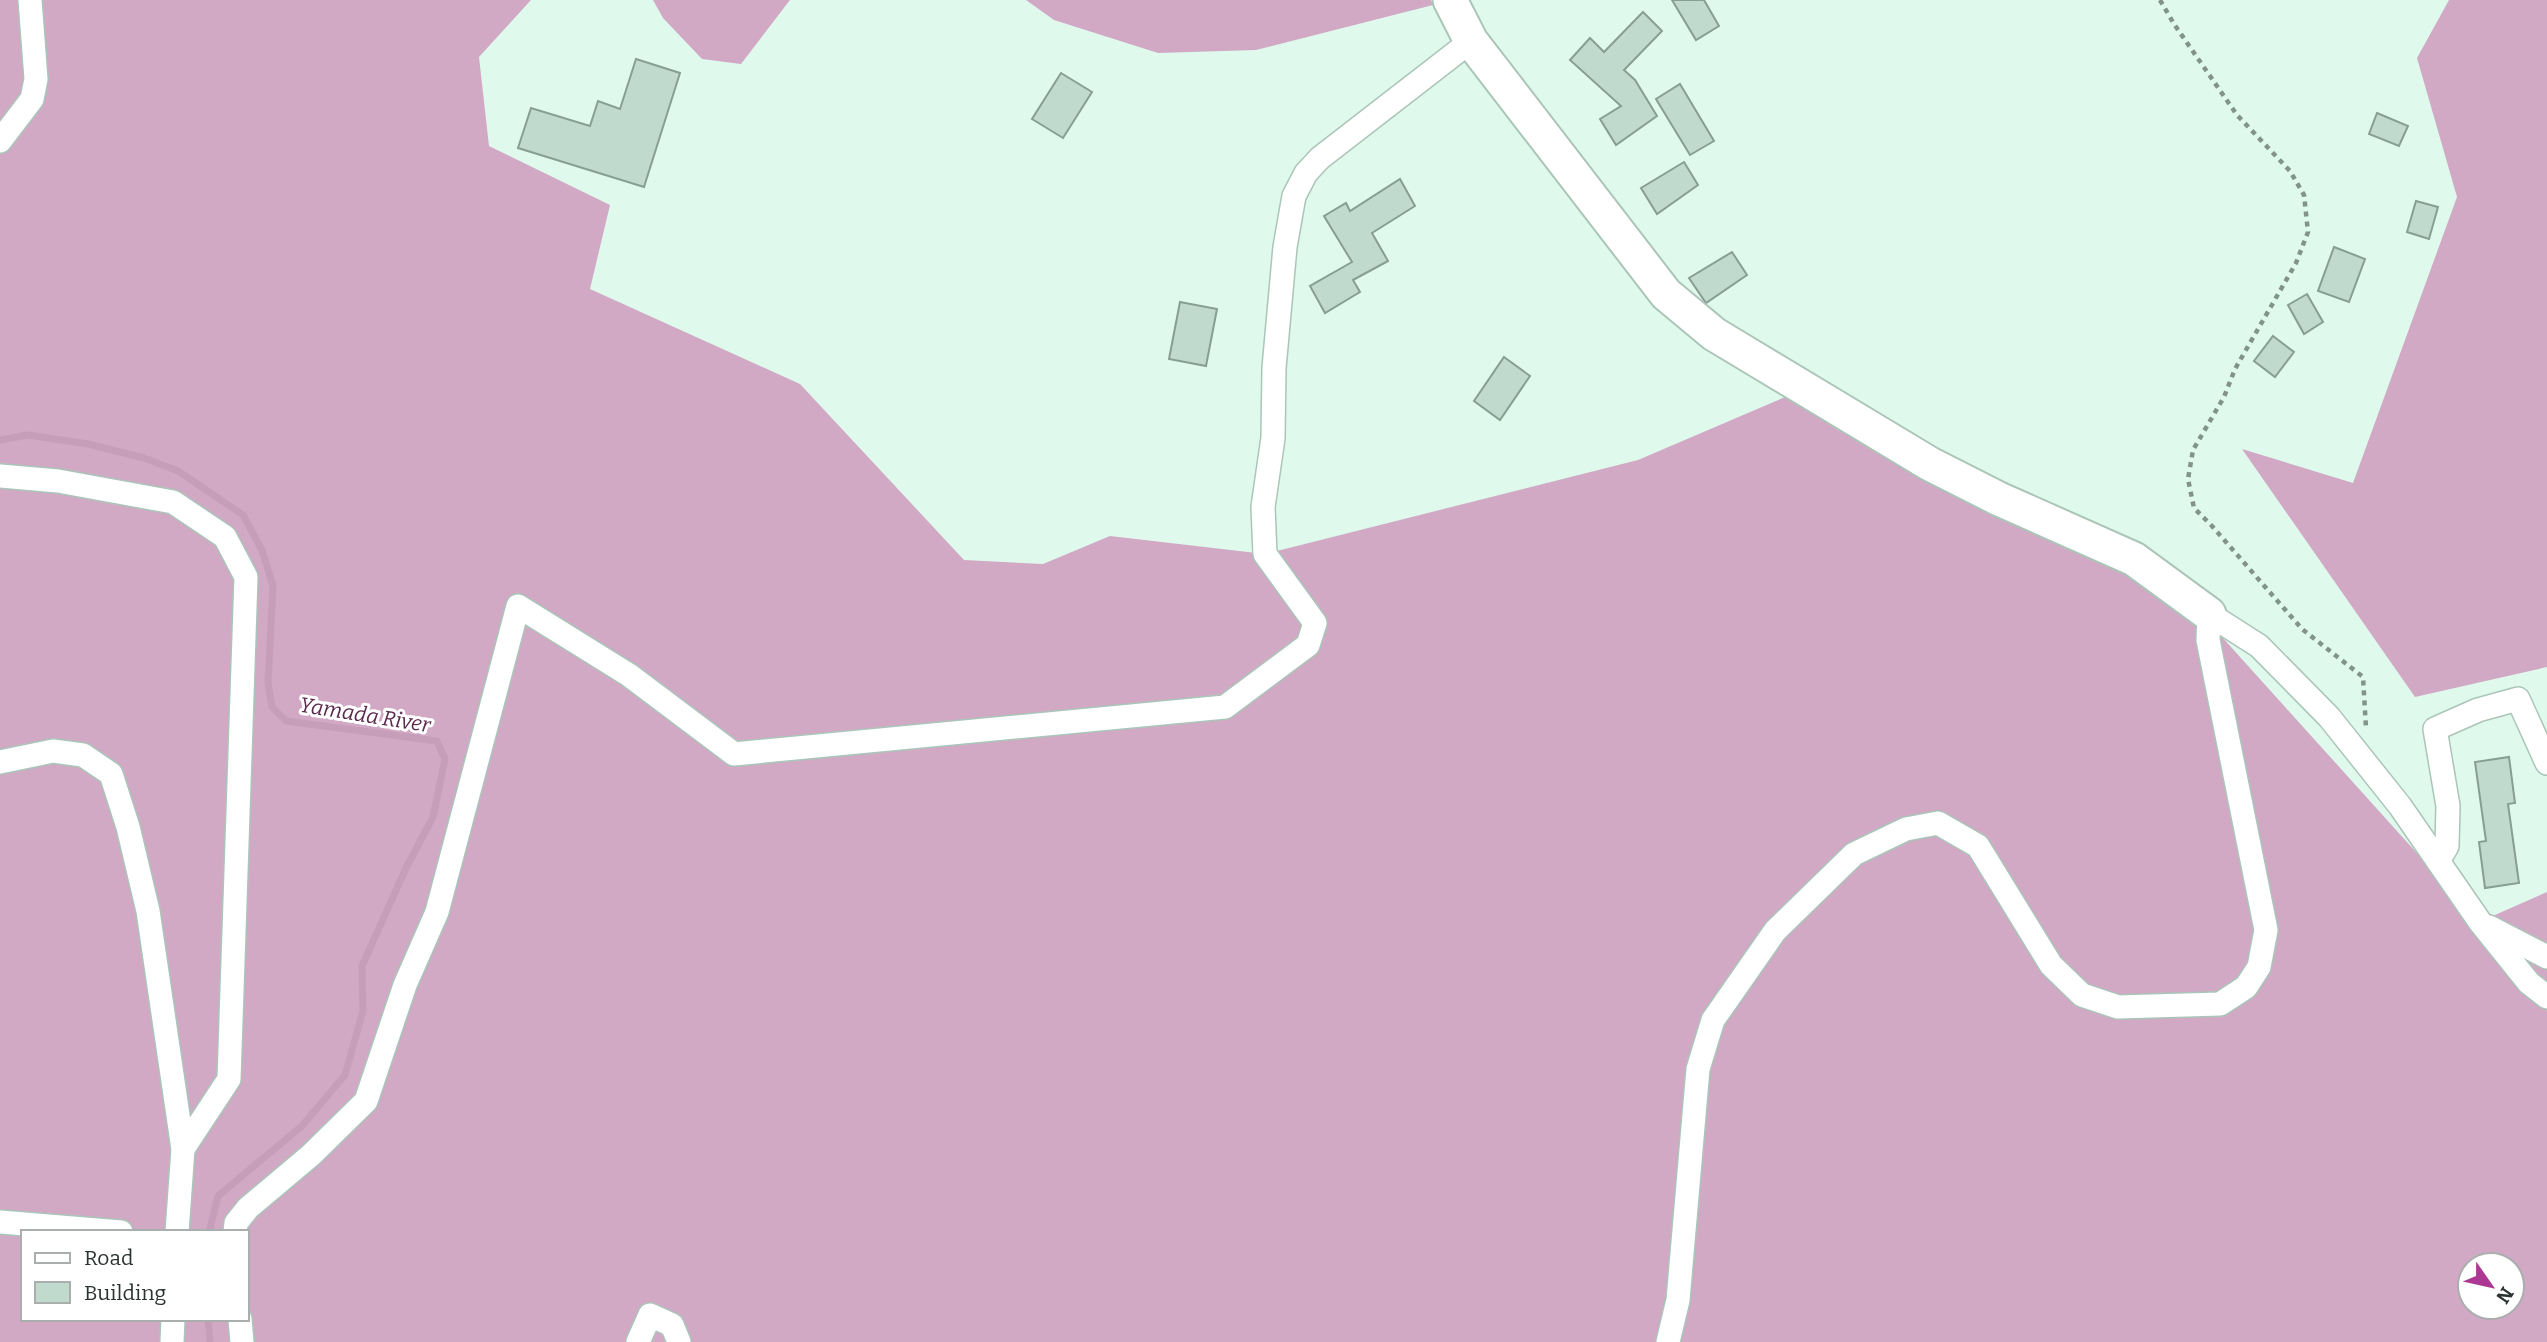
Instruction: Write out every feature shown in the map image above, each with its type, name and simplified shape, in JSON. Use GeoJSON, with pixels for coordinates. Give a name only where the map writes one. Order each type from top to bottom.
{"type":"FeatureCollection","features":[{"type":"Feature","properties":{"kind":"street"},"geometry":{"type":"LineString","coordinates":[[0,141],[32,99],[36,79],[30,0]]}},
{"type":"Feature","properties":{"kind":"street"},"geometry":{"type":"LineString","coordinates":[[1450,0],[1471,41],[1666,294],[1714,334],[1930,464],[1998,499],[2134,559],[2209,614],[2259,646],[2329,718],[2400,806],[2480,922],[2529,984],[2547,997]]}},
{"type":"Feature","properties":{"kind":"street"},"geometry":{"type":"LineString","coordinates":[[235,1230],[236,1223],[248,1208],[311,1155],[366,1101],[405,985],[437,912],[518,606],[629,675],[733,754],[1225,706],[1308,645],[1315,623],[1265,554],[1264,507],[1273,438],[1274,368],[1285,247],[1294,195],[1306,173],[1320,158],[1471,41]]}},
{"type":"Feature","properties":{"kind":"street"},"geometry":{"type":"LineString","coordinates":[[0,476],[58,481],[173,502],[225,537],[246,577],[229,1079],[183,1149]]}},
{"type":"Feature","properties":{"kind":"street"},"geometry":{"type":"LineString","coordinates":[[1668,1342],[1678,1300],[1698,1069],[1713,1020],[1775,931],[1854,854],[1906,829],[1938,823],[1978,846],[2051,965],[2082,995],[2118,1007],[2220,1004],[2246,987],[2259,967],[2266,930],[2208,640],[2209,614]]}},
{"type":"Feature","properties":{"kind":"street"},"geometry":{"type":"LineString","coordinates":[[2438,861],[2447,846],[2448,806],[2435,729],[2478,710],[2518,699],[2547,763]]}},
{"type":"Feature","properties":{"kind":"street"},"geometry":{"type":"LineString","coordinates":[[0,762],[53,751],[83,755],[111,774],[128,827],[148,911],[183,1149],[177,1230]]}},
{"type":"Feature","properties":{"kind":"street"},"geometry":{"type":"LineString","coordinates":[[2480,922],[2547,957]]}},
{"type":"Feature","properties":{"kind":"street"},"geometry":{"type":"LineString","coordinates":[[0,1222],[97,1230]]}},
{"type":"Feature","properties":{"kind":"street"},"geometry":{"type":"LineString","coordinates":[[638,1342],[650,1315],[672,1325],[678,1342]]}},
{"type":"Feature","properties":{"kind":"street"},"geometry":{"type":"LineString","coordinates":[[173,1321],[173,1342]]}},
{"type":"Feature","properties":{"kind":"street"},"geometry":{"type":"LineString","coordinates":[[240,1321],[242,1342]]}},
{"type":"Feature","properties":{"kind":"path"},"geometry":{"type":"LineString","coordinates":[[2160,0],[2237,115],[2290,171],[2304,195],[2308,232],[2296,263],[2235,369],[2224,397],[2193,450],[2188,479],[2194,508],[2302,629],[2363,677],[2368,766]]}},
{"type":"Feature","properties":{"kind":"shaded area"},"geometry":{"type":"Polygon","coordinates":[[[0,0],[531,0],[479,57],[489,146],[610,205],[590,289],[800,384],[964,560],[1043,564],[1110,536],[1265,554],[1638,460],[1804,389],[2186,597],[2479,922],[2547,892],[2547,1342],[0,1342],[0,0]]]}},
{"type":"Feature","properties":{"kind":"shaded area"},"geometry":{"type":"Polygon","coordinates":[[[653,0],[790,0],[741,64],[702,59],[663,18],[653,0]]]}},
{"type":"Feature","properties":{"kind":"shaded area"},"geometry":{"type":"Polygon","coordinates":[[[1026,0],[1431,0],[1433,5],[1256,50],[1158,53],[1054,20],[1026,0]]]}},
{"type":"Feature","properties":{"kind":"shaded area"},"geometry":{"type":"Polygon","coordinates":[[[2449,0],[2547,0],[2547,667],[2415,697],[2242,449],[2353,483],[2457,197],[2417,58],[2449,0]]]}},
{"type":"Feature","properties":{"kind":"building"},"geometry":{"type":"Polygon","coordinates":[[[1672,0],[1704,0],[1719,26],[1696,40],[1672,0]]]}},
{"type":"Feature","properties":{"kind":"building"},"geometry":{"type":"Polygon","coordinates":[[[1643,12],[1662,31],[1624,70],[1635,80],[1657,116],[1616,145],[1600,119],[1621,106],[1570,60],[1590,38],[1604,52],[1643,12]]]}},
{"type":"Feature","properties":{"kind":"building"},"geometry":{"type":"Polygon","coordinates":[[[636,59],[680,73],[644,187],[518,148],[531,108],[590,126],[598,101],[620,109],[636,59]]]}},
{"type":"Feature","properties":{"kind":"building"},"geometry":{"type":"Polygon","coordinates":[[[1061,73],[1092,92],[1063,138],[1032,119],[1061,73]]]}},
{"type":"Feature","properties":{"kind":"building"},"geometry":{"type":"Polygon","coordinates":[[[1680,84],[1714,141],[1690,155],[1656,99],[1680,84]]]}},
{"type":"Feature","properties":{"kind":"building"},"geometry":{"type":"Polygon","coordinates":[[[2377,113],[2408,126],[2399,146],[2369,134],[2377,113]]]}},
{"type":"Feature","properties":{"kind":"building"},"geometry":{"type":"Polygon","coordinates":[[[1684,162],[1698,185],[1657,214],[1641,188],[1684,162]]]}},
{"type":"Feature","properties":{"kind":"building"},"geometry":{"type":"Polygon","coordinates":[[[1400,179],[1415,206],[1372,233],[1388,261],[1353,280],[1360,292],[1325,313],[1310,286],[1352,262],[1324,216],[1346,203],[1350,211],[1400,179]]]}},
{"type":"Feature","properties":{"kind":"building"},"geometry":{"type":"Polygon","coordinates":[[[2416,201],[2438,207],[2429,239],[2407,232],[2416,201]]]}},
{"type":"Feature","properties":{"kind":"building"},"geometry":{"type":"Polygon","coordinates":[[[2334,247],[2365,259],[2349,302],[2318,291],[2334,247]]]}},
{"type":"Feature","properties":{"kind":"building"},"geometry":{"type":"Polygon","coordinates":[[[1732,252],[1747,275],[1706,303],[1689,278],[1732,252]]]}},
{"type":"Feature","properties":{"kind":"building"},"geometry":{"type":"Polygon","coordinates":[[[2307,294],[2323,322],[2304,334],[2288,305],[2307,294]]]}},
{"type":"Feature","properties":{"kind":"building"},"geometry":{"type":"Polygon","coordinates":[[[1180,302],[1217,309],[1206,366],[1169,359],[1180,302]]]}},
{"type":"Feature","properties":{"kind":"building"},"geometry":{"type":"Polygon","coordinates":[[[2273,336],[2294,352],[2275,377],[2254,361],[2273,336]]]}},
{"type":"Feature","properties":{"kind":"building"},"geometry":{"type":"Polygon","coordinates":[[[1504,357],[1530,376],[1500,420],[1474,401],[1504,357]]]}},
{"type":"Feature","properties":{"kind":"building"},"geometry":{"type":"Polygon","coordinates":[[[2509,757],[2515,803],[2508,804],[2519,883],[2485,888],[2479,842],[2486,841],[2475,762],[2509,757]]]}},
{"type":"Feature","properties":{"kind":"waterway","name":"Yamada River"},"geometry":{"type":"LineString","coordinates":[[0,440],[28,435],[88,444],[144,458],[178,471],[243,515],[262,550],[273,586],[268,683],[272,707],[286,721],[437,741],[445,759],[433,817],[406,868],[362,966],[363,1011],[345,1075],[302,1126],[218,1196],[210,1230]]}},
{"type":"Feature","properties":{"kind":"waterway","name":"Yamada River"},"geometry":{"type":"LineString","coordinates":[[208,1321],[210,1342]]}}]}
